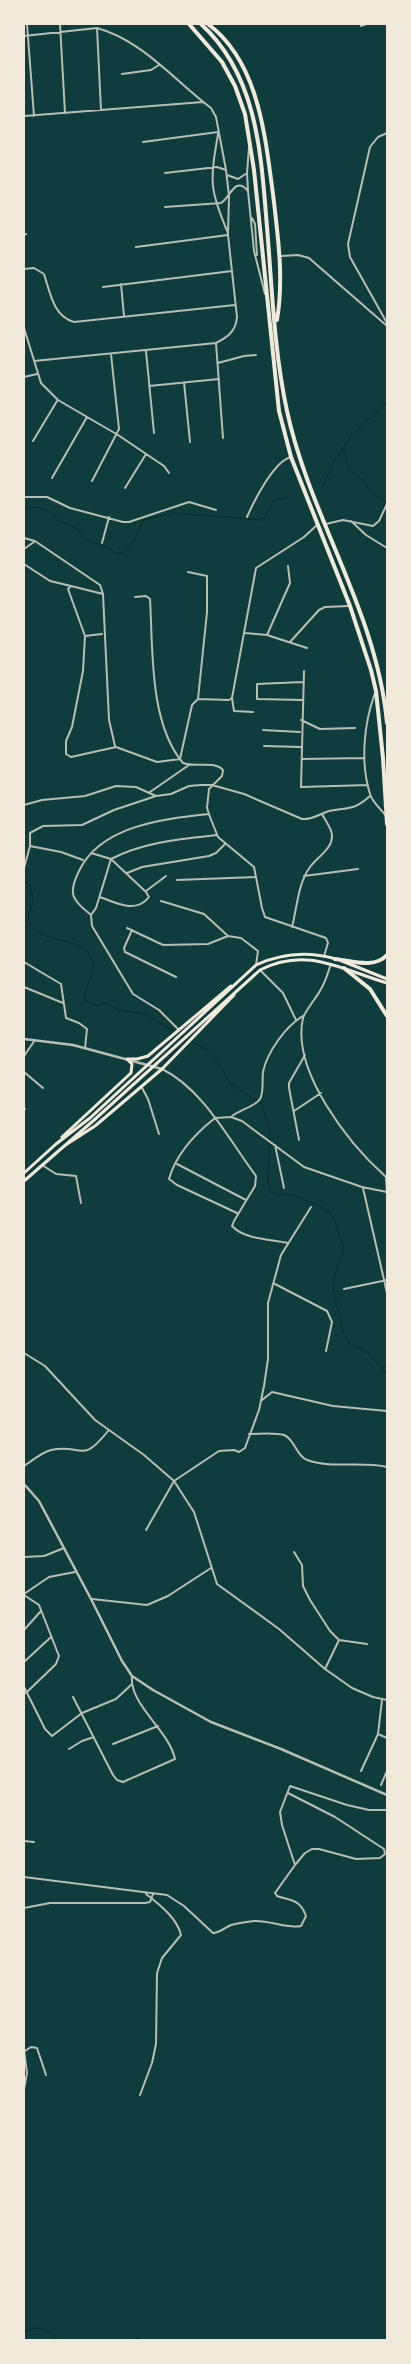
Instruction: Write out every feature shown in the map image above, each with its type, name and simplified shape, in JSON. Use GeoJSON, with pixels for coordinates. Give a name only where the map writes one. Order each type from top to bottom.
{"type":"FeatureCollection","features":[{"type":"Feature","properties":{"kind":"highway"},"geometry":{"type":"LineString","coordinates":[[189,24],[213,50],[229,74],[240,99],[250,139],[279,411],[290,456],[350,606],[363,642],[376,690],[387,824]]}},
{"type":"Feature","properties":{"kind":"highway"},"geometry":{"type":"LineString","coordinates":[[201,24],[219,44],[232,63],[252,113],[262,165],[276,327],[287,410],[300,461],[371,641],[382,685],[387,722]]}},
{"type":"Feature","properties":{"kind":"highway"},"geometry":{"type":"LineString","coordinates":[[208,24],[218,32],[233,51],[244,70],[255,98],[265,136],[281,256],[279,307],[276,327]]}},
{"type":"Feature","properties":{"kind":"highway"},"geometry":{"type":"LineString","coordinates":[[335,959],[371,963],[382,960],[387,955]]}},
{"type":"Feature","properties":{"kind":"highway"},"geometry":{"type":"LineString","coordinates":[[344,968],[370,989],[387,1016]]}},
{"type":"Feature","properties":{"kind":"main road"},"geometry":{"type":"LineString","coordinates":[[127,1059],[145,1058],[256,965],[274,957],[289,954],[324,956],[387,978]]}},
{"type":"Feature","properties":{"kind":"main road"},"geometry":{"type":"LineString","coordinates":[[24,1181],[218,1005],[260,970],[285,959],[305,960],[331,964],[386,983]]}},
{"type":"Feature","properties":{"kind":"main road"},"geometry":{"type":"LineString","coordinates":[[218,1005],[235,982]]}},
{"type":"Feature","properties":{"kind":"main road"},"geometry":{"type":"LineString","coordinates":[[60,1148],[71,1144],[95,1126],[162,1068],[223,1008],[240,986]]}},
{"type":"Feature","properties":{"kind":"main road"},"geometry":{"type":"LineString","coordinates":[[144,1064],[145,1058]]}},
{"type":"Feature","properties":{"kind":"main road"},"geometry":{"type":"LineString","coordinates":[[24,1173],[131,1073],[132,1064],[127,1059]]}},
{"type":"Feature","properties":{"kind":"main road"},"geometry":{"type":"LineString","coordinates":[[56,1144],[91,1120]]}},
{"type":"Feature","properties":{"kind":"street"},"geometry":{"type":"LineString","coordinates":[[27,24],[34,116]]}},
{"type":"Feature","properties":{"kind":"street"},"geometry":{"type":"LineString","coordinates":[[60,24],[65,113]]}},
{"type":"Feature","properties":{"kind":"street"},"geometry":{"type":"LineString","coordinates":[[361,26],[366,24]]}},
{"type":"Feature","properties":{"kind":"street"},"geometry":{"type":"LineString","coordinates":[[24,36],[97,28],[109,31],[132,44],[211,108],[216,118],[226,170],[229,196],[228,236],[236,305],[236,325],[232,332],[216,343],[34,361]]}},
{"type":"Feature","properties":{"kind":"street"},"geometry":{"type":"LineString","coordinates":[[97,28],[101,110]]}},
{"type":"Feature","properties":{"kind":"street"},"geometry":{"type":"LineString","coordinates":[[122,74],[151,70],[159,65]]}},
{"type":"Feature","properties":{"kind":"street"},"geometry":{"type":"LineString","coordinates":[[24,116],[203,102]]}},
{"type":"Feature","properties":{"kind":"street"},"geometry":{"type":"LineString","coordinates":[[143,142],[218,132]]}},
{"type":"Feature","properties":{"kind":"street"},"geometry":{"type":"LineString","coordinates":[[218,132],[212,168],[212,187],[215,203],[228,236]]}},
{"type":"Feature","properties":{"kind":"street"},"geometry":{"type":"LineString","coordinates":[[387,133],[378,138],[370,147],[348,244],[350,257],[387,323]]}},
{"type":"Feature","properties":{"kind":"street"},"geometry":{"type":"LineString","coordinates":[[250,139],[247,173],[254,251],[257,255],[260,279],[266,297]]}},
{"type":"Feature","properties":{"kind":"street"},"geometry":{"type":"LineString","coordinates":[[165,173],[212,168],[226,170]]}},
{"type":"Feature","properties":{"kind":"street"},"geometry":{"type":"LineString","coordinates":[[226,175],[238,179],[247,173]]}},
{"type":"Feature","properties":{"kind":"street"},"geometry":{"type":"LineString","coordinates":[[165,208],[221,203],[229,196],[231,190],[238,185],[248,190]]}},
{"type":"Feature","properties":{"kind":"street"},"geometry":{"type":"LineString","coordinates":[[136,247],[228,236]]}},
{"type":"Feature","properties":{"kind":"street"},"geometry":{"type":"LineString","coordinates":[[281,256],[298,255],[309,258],[387,326]]}},
{"type":"Feature","properties":{"kind":"street"},"geometry":{"type":"LineString","coordinates":[[24,269],[34,268],[44,274],[58,313],[65,319],[84,322],[124,316],[236,305]]}},
{"type":"Feature","properties":{"kind":"street"},"geometry":{"type":"LineString","coordinates":[[103,287],[232,271]]}},
{"type":"Feature","properties":{"kind":"street"},"geometry":{"type":"LineString","coordinates":[[121,284],[124,316]]}},
{"type":"Feature","properties":{"kind":"street"},"geometry":{"type":"LineString","coordinates":[[24,328],[37,374],[45,389],[58,400],[118,435],[164,466],[169,473]]}},
{"type":"Feature","properties":{"kind":"street"},"geometry":{"type":"LineString","coordinates":[[216,343],[223,438]]}},
{"type":"Feature","properties":{"kind":"street"},"geometry":{"type":"LineString","coordinates":[[146,351],[154,433]]}},
{"type":"Feature","properties":{"kind":"street"},"geometry":{"type":"LineString","coordinates":[[92,481],[118,435],[119,429],[111,354]]}},
{"type":"Feature","properties":{"kind":"street"},"geometry":{"type":"LineString","coordinates":[[218,364],[244,356],[256,355]]}},
{"type":"Feature","properties":{"kind":"street"},"geometry":{"type":"LineString","coordinates":[[24,377],[37,374]]}},
{"type":"Feature","properties":{"kind":"street"},"geometry":{"type":"LineString","coordinates":[[149,386],[219,379]]}},
{"type":"Feature","properties":{"kind":"street"},"geometry":{"type":"LineString","coordinates":[[184,382],[190,442]]}},
{"type":"Feature","properties":{"kind":"street"},"geometry":{"type":"LineString","coordinates":[[33,442],[58,400]]}},
{"type":"Feature","properties":{"kind":"street"},"geometry":{"type":"LineString","coordinates":[[52,478],[87,417]]}},
{"type":"Feature","properties":{"kind":"street"},"geometry":{"type":"LineString","coordinates":[[126,488],[146,454]]}},
{"type":"Feature","properties":{"kind":"street"},"geometry":{"type":"LineString","coordinates":[[247,517],[276,468],[283,459],[290,456]]}},
{"type":"Feature","properties":{"kind":"street"},"geometry":{"type":"LineString","coordinates":[[24,497],[47,497],[70,508],[129,522],[189,502],[216,510]]}},
{"type":"Feature","properties":{"kind":"street"},"geometry":{"type":"LineString","coordinates":[[324,524],[336,521],[351,521],[373,526],[379,521],[387,504]]}},
{"type":"Feature","properties":{"kind":"street"},"geometry":{"type":"LineString","coordinates":[[102,542],[109,517]]}},
{"type":"Feature","properties":{"kind":"street"},"geometry":{"type":"LineString","coordinates":[[351,521],[366,535],[387,548]]}},
{"type":"Feature","properties":{"kind":"street"},"geometry":{"type":"LineString","coordinates":[[253,712],[234,711],[232,698],[258,566],[304,537],[317,525]]}},
{"type":"Feature","properties":{"kind":"street"},"geometry":{"type":"LineString","coordinates":[[24,538],[35,541],[100,585],[103,594],[103,634],[109,720],[116,747]]}},
{"type":"Feature","properties":{"kind":"street"},"geometry":{"type":"LineString","coordinates":[[24,550],[35,541]]}},
{"type":"Feature","properties":{"kind":"street"},"geometry":{"type":"LineString","coordinates":[[24,564],[50,581],[103,594]]}},
{"type":"Feature","properties":{"kind":"street"},"geometry":{"type":"LineString","coordinates":[[268,635],[290,582],[288,566]]}},
{"type":"Feature","properties":{"kind":"street"},"geometry":{"type":"LineString","coordinates":[[180,759],[192,705],[198,699],[209,579],[204,574],[188,572]]}},
{"type":"Feature","properties":{"kind":"street"},"geometry":{"type":"LineString","coordinates":[[71,586],[68,589],[69,594],[85,636],[83,671],[72,727],[65,748],[68,756],[82,755],[116,747],[157,762],[180,759]]}},
{"type":"Feature","properties":{"kind":"street"},"geometry":{"type":"LineString","coordinates":[[135,597],[146,596],[150,599],[159,704],[168,737],[180,759],[189,765],[214,765],[220,767],[222,776],[212,785],[207,800],[209,814],[217,835],[251,863],[266,917],[326,938],[328,943],[324,956]]}},
{"type":"Feature","properties":{"kind":"street"},"geometry":{"type":"LineString","coordinates":[[290,642],[319,610],[337,605],[350,606]]}},
{"type":"Feature","properties":{"kind":"street"},"geometry":{"type":"LineString","coordinates":[[245,633],[268,635],[307,648]]}},
{"type":"Feature","properties":{"kind":"street"},"geometry":{"type":"LineString","coordinates":[[85,636],[103,634]]}},
{"type":"Feature","properties":{"kind":"street"},"geometry":{"type":"LineString","coordinates":[[304,671],[301,787],[368,785]]}},
{"type":"Feature","properties":{"kind":"street"},"geometry":{"type":"LineString","coordinates":[[302,700],[257,699],[257,684],[303,682]]}},
{"type":"Feature","properties":{"kind":"street"},"geometry":{"type":"LineString","coordinates":[[376,690],[369,712],[364,758],[370,796],[387,817]]}},
{"type":"Feature","properties":{"kind":"street"},"geometry":{"type":"LineString","coordinates":[[198,699],[229,700],[232,698]]}},
{"type":"Feature","properties":{"kind":"street"},"geometry":{"type":"LineString","coordinates":[[302,720],[320,729],[355,728]]}},
{"type":"Feature","properties":{"kind":"street"},"geometry":{"type":"LineString","coordinates":[[263,730],[301,732]]}},
{"type":"Feature","properties":{"kind":"street"},"geometry":{"type":"LineString","coordinates":[[264,746],[301,747]]}},
{"type":"Feature","properties":{"kind":"street"},"geometry":{"type":"LineString","coordinates":[[302,758],[364,758]]}},
{"type":"Feature","properties":{"kind":"street"},"geometry":{"type":"LineString","coordinates":[[149,792],[189,765]]}},
{"type":"Feature","properties":{"kind":"street"},"geometry":{"type":"LineString","coordinates":[[24,805],[42,800],[84,796],[116,786],[128,785],[156,796]]}},
{"type":"Feature","properties":{"kind":"street"},"geometry":{"type":"LineString","coordinates":[[24,868],[30,846],[30,833],[43,826],[82,825],[114,810],[156,796],[171,794],[189,786],[212,785],[244,794],[302,819],[311,819],[322,814],[350,809],[370,796]]}},
{"type":"Feature","properties":{"kind":"street"},"geometry":{"type":"LineString","coordinates":[[91,915],[77,905],[72,895],[75,878],[84,860],[91,853],[107,840],[148,824],[209,814]]}},
{"type":"Feature","properties":{"kind":"street"},"geometry":{"type":"LineString","coordinates":[[292,927],[304,876],[310,866],[328,849],[331,841],[332,834],[322,814]]}},
{"type":"Feature","properties":{"kind":"street"},"geometry":{"type":"LineString","coordinates":[[178,1030],[159,1010],[133,994],[92,926],[91,915],[96,908],[111,859],[126,851],[155,843],[217,835]]}},
{"type":"Feature","properties":{"kind":"street"},"geometry":{"type":"LineString","coordinates":[[127,873],[142,867],[210,856],[226,844]]}},
{"type":"Feature","properties":{"kind":"street"},"geometry":{"type":"LineString","coordinates":[[30,846],[60,852],[84,860]]}},
{"type":"Feature","properties":{"kind":"street"},"geometry":{"type":"LineString","coordinates":[[91,853],[111,859],[149,896],[148,900],[134,907],[100,896]]}},
{"type":"Feature","properties":{"kind":"street"},"geometry":{"type":"LineString","coordinates":[[304,876],[358,869]]}},
{"type":"Feature","properties":{"kind":"street"},"geometry":{"type":"LineString","coordinates":[[146,892],[166,876]]}},
{"type":"Feature","properties":{"kind":"street"},"geometry":{"type":"LineString","coordinates":[[177,880],[256,877]]}},
{"type":"Feature","properties":{"kind":"street"},"geometry":{"type":"LineString","coordinates":[[161,901],[204,914],[228,936]]}},
{"type":"Feature","properties":{"kind":"street"},"geometry":{"type":"LineString","coordinates":[[127,928],[163,945],[208,944],[228,936],[241,938],[258,951],[256,965]]}},
{"type":"Feature","properties":{"kind":"street"},"geometry":{"type":"LineString","coordinates":[[132,930],[124,948],[125,952],[176,977]]}},
{"type":"Feature","properties":{"kind":"street"},"geometry":{"type":"LineString","coordinates":[[24,962],[61,984],[67,1020],[79,1023],[87,1029],[85,1048]]}},
{"type":"Feature","properties":{"kind":"street"},"geometry":{"type":"LineString","coordinates":[[231,1117],[242,1108],[257,1103],[261,1097],[266,1061],[296,1020],[303,1016],[323,986],[331,964]]}},
{"type":"Feature","properties":{"kind":"street"},"geometry":{"type":"LineString","coordinates":[[260,970],[283,993],[296,1020]]}},
{"type":"Feature","properties":{"kind":"street"},"geometry":{"type":"LineString","coordinates":[[24,987],[64,1003]]}},
{"type":"Feature","properties":{"kind":"street"},"geometry":{"type":"LineString","coordinates":[[237,1213],[172,1181],[170,1175],[197,1132],[215,1118],[231,1117],[242,1121],[304,1167],[362,1187],[387,1193],[386,1176],[354,1145],[314,1083],[305,1055],[302,1028],[303,1016]]}},
{"type":"Feature","properties":{"kind":"street"},"geometry":{"type":"LineString","coordinates":[[24,1039],[85,1048],[162,1068],[187,1084],[215,1118],[256,1176],[255,1186],[237,1213],[232,1226],[234,1229],[252,1237],[288,1244]]}},
{"type":"Feature","properties":{"kind":"street"},"geometry":{"type":"LineString","coordinates":[[24,1056],[35,1040]]}},
{"type":"Feature","properties":{"kind":"street"},"geometry":{"type":"LineString","coordinates":[[299,1140],[289,1083],[305,1055]]}},
{"type":"Feature","properties":{"kind":"street"},"geometry":{"type":"LineString","coordinates":[[24,1072],[43,1088]]}},
{"type":"Feature","properties":{"kind":"street"},"geometry":{"type":"LineString","coordinates":[[141,1086],[148,1099],[159,1134]]}},
{"type":"Feature","properties":{"kind":"street"},"geometry":{"type":"LineString","coordinates":[[294,1111],[321,1093]]}},
{"type":"Feature","properties":{"kind":"street"},"geometry":{"type":"LineString","coordinates":[[275,1145],[284,1188]]}},
{"type":"Feature","properties":{"kind":"street"},"geometry":{"type":"LineString","coordinates":[[176,1164],[246,1200]]}},
{"type":"Feature","properties":{"kind":"street"},"geometry":{"type":"LineString","coordinates":[[42,1165],[59,1175],[76,1176],[81,1203]]}},
{"type":"Feature","properties":{"kind":"street"},"geometry":{"type":"LineString","coordinates":[[362,1187],[386,1280],[387,1293]]}},
{"type":"Feature","properties":{"kind":"street"},"geometry":{"type":"LineString","coordinates":[[146,1530],[174,1481],[219,1451],[242,1450],[261,1401],[268,1359],[268,1303],[275,1284],[281,1255],[311,1207]]}},
{"type":"Feature","properties":{"kind":"street"},"geometry":{"type":"LineString","coordinates":[[344,1289],[386,1280]]}},
{"type":"Feature","properties":{"kind":"street"},"geometry":{"type":"LineString","coordinates":[[275,1284],[328,1311],[332,1322],[326,1351]]}},
{"type":"Feature","properties":{"kind":"street"},"geometry":{"type":"LineString","coordinates":[[24,1352],[45,1366],[96,1420],[144,1455],[174,1481],[194,1512],[217,1584],[279,1629],[325,1670],[352,1688],[382,1700],[387,1700]]}},
{"type":"Feature","properties":{"kind":"street"},"geometry":{"type":"LineString","coordinates":[[261,1401],[272,1392],[333,1406],[387,1411]]}},
{"type":"Feature","properties":{"kind":"street"},"geometry":{"type":"LineString","coordinates":[[24,1466],[48,1450],[84,1452],[92,1449],[109,1430]]}},
{"type":"Feature","properties":{"kind":"street"},"geometry":{"type":"LineString","coordinates":[[249,1434],[283,1435],[288,1438],[305,1459],[331,1464],[371,1463],[387,1467]]}},
{"type":"Feature","properties":{"kind":"street"},"geometry":{"type":"LineString","coordinates":[[24,1484],[39,1501],[122,1661],[132,1676],[153,1690],[211,1722],[281,1748],[387,1795]]}},
{"type":"Feature","properties":{"kind":"street"},"geometry":{"type":"LineString","coordinates":[[24,1557],[44,1556],[64,1548]]}},
{"type":"Feature","properties":{"kind":"street"},"geometry":{"type":"LineString","coordinates":[[294,1552],[302,1565],[304,1586],[310,1600],[330,1631],[339,1640],[367,1644]]}},
{"type":"Feature","properties":{"kind":"street"},"geometry":{"type":"LineString","coordinates":[[91,1599],[147,1605],[168,1596],[211,1568]]}},
{"type":"Feature","properties":{"kind":"street"},"geometry":{"type":"LineString","coordinates":[[26,1693],[59,1660],[39,1605],[24,1595],[49,1578],[76,1572]]}},
{"type":"Feature","properties":{"kind":"street"},"geometry":{"type":"LineString","coordinates":[[24,1630],[41,1611]]}},
{"type":"Feature","properties":{"kind":"street"},"geometry":{"type":"LineString","coordinates":[[24,1662],[51,1637]]}},
{"type":"Feature","properties":{"kind":"street"},"geometry":{"type":"LineString","coordinates":[[325,1670],[339,1640]]}},
{"type":"Feature","properties":{"kind":"street"},"geometry":{"type":"LineString","coordinates":[[73,1697],[113,1775],[117,1780],[123,1782],[175,1759],[171,1747],[158,1726],[136,1696],[131,1686],[132,1676]]}},
{"type":"Feature","properties":{"kind":"street"},"geometry":{"type":"LineString","coordinates":[[24,1687],[45,1729],[52,1736],[82,1713],[116,1699],[131,1686]]}},
{"type":"Feature","properties":{"kind":"street"},"geometry":{"type":"LineString","coordinates":[[361,1771],[378,1734],[382,1700]]}},
{"type":"Feature","properties":{"kind":"street"},"geometry":{"type":"LineString","coordinates":[[113,1744],[158,1726]]}},
{"type":"Feature","properties":{"kind":"street"},"geometry":{"type":"LineString","coordinates":[[378,1734],[387,1738]]}},
{"type":"Feature","properties":{"kind":"street"},"geometry":{"type":"LineString","coordinates":[[69,1750],[82,1741],[94,1737]]}},
{"type":"Feature","properties":{"kind":"street"},"geometry":{"type":"LineString","coordinates":[[381,1785],[387,1771]]}},
{"type":"Feature","properties":{"kind":"street"},"geometry":{"type":"LineString","coordinates":[[295,1865],[280,1812],[289,1788],[293,1787],[347,1805],[369,1810],[387,1810]]}},
{"type":"Feature","properties":{"kind":"street"},"geometry":{"type":"LineString","coordinates":[[24,1877],[167,1895],[184,1906],[213,1933],[217,1933],[228,1926],[257,1921],[270,1921],[295,1927],[301,1926],[306,1916],[303,1908],[294,1900],[277,1896],[275,1893],[306,1853],[312,1849],[319,1849],[356,1859],[367,1859],[380,1858],[384,1854],[384,1849],[335,1817],[288,1793]]}},
{"type":"Feature","properties":{"kind":"street"},"geometry":{"type":"LineString","coordinates":[[24,1841],[34,1842]]}},
{"type":"Feature","properties":{"kind":"street"},"geometry":{"type":"LineString","coordinates":[[140,2095],[152,2064],[156,2044],[157,1973],[162,1958],[181,1935],[179,1927],[152,1898],[144,1893]]}},
{"type":"Feature","properties":{"kind":"street"},"geometry":{"type":"LineString","coordinates":[[24,1908],[50,1904],[136,1904],[150,1902],[153,1894]]}},
{"type":"Feature","properties":{"kind":"street"},"geometry":{"type":"LineString","coordinates":[[24,2089],[27,2073],[24,2051],[31,2047],[37,2048],[46,2075]]}},
{"type":"Feature","properties":{"kind":"waterway"},"geometry":{"type":"LineString","coordinates":[[323,486],[333,463],[353,434],[387,402]]}},
{"type":"Feature","properties":{"kind":"waterway"},"geometry":{"type":"LineString","coordinates":[[343,449],[350,471],[366,483],[369,491],[387,503]]}},
{"type":"Feature","properties":{"kind":"waterway"},"geometry":{"type":"LineString","coordinates":[[24,508],[39,507],[48,511],[62,522],[78,529],[85,540],[105,546],[115,553],[123,553],[134,541],[143,520],[175,513],[262,520],[274,501],[289,497]]}},
{"type":"Feature","properties":{"kind":"waterway"},"geometry":{"type":"LineString","coordinates":[[24,881],[29,884],[33,895],[28,918],[36,931],[74,944],[83,948],[89,954],[93,968],[84,1000],[98,1006],[105,1003],[118,1010],[145,1014],[184,1037]]}},
{"type":"Feature","properties":{"kind":"waterway"},"geometry":{"type":"LineString","coordinates":[[191,1041],[211,1052],[231,1084],[262,1104],[270,1133],[268,1180],[271,1193],[297,1196],[330,1213],[344,1249],[335,1274],[333,1289],[344,1335],[350,1345],[369,1353],[387,1374]]}},
{"type":"Feature","properties":{"kind":"waterway"},"geometry":{"type":"LineString","coordinates":[[382,1369],[387,1365]]}},
{"type":"Feature","properties":{"kind":"waterway"},"geometry":{"type":"LineString","coordinates":[[24,2331],[35,2328],[49,2330],[58,2340]]}},
{"type":"Feature","properties":{"kind":"waterway"},"geometry":{"type":"LineString","coordinates":[[132,2340],[138,2338]]}}]}
